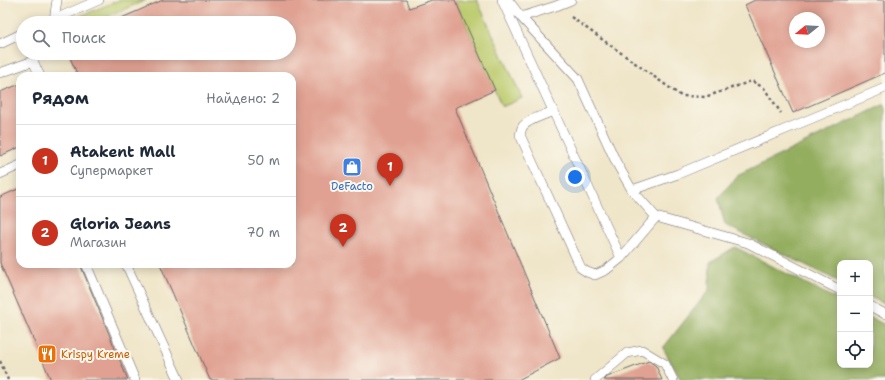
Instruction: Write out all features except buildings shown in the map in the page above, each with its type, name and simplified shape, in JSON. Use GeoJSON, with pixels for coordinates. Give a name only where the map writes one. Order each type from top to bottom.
{"type":"FeatureCollection","features":[{"type":"Feature","properties":{"kind":"lane"},"geometry":{"type":"LineString","coordinates":[[52,16],[57,0]]}},
{"type":"Feature","properties":{"kind":"lane"},"geometry":{"type":"LineString","coordinates":[[62,16],[99,0]]}},
{"type":"Feature","properties":{"kind":"lane"},"geometry":{"type":"LineString","coordinates":[[502,0],[621,258]]}},
{"type":"Feature","properties":{"kind":"lane"},"geometry":{"type":"LineString","coordinates":[[508,0],[521,17],[578,79],[616,162],[632,190],[656,217],[748,243],[837,288]]}},
{"type":"Feature","properties":{"kind":"lane"},"geometry":{"type":"LineString","coordinates":[[521,17],[571,0]]}},
{"type":"Feature","properties":{"kind":"lane"},"geometry":{"type":"LineString","coordinates":[[0,44],[16,36]]}},
{"type":"Feature","properties":{"kind":"lane"},"geometry":{"type":"LineString","coordinates":[[0,73],[33,61],[38,72]]}},
{"type":"Feature","properties":{"kind":"lane"},"geometry":{"type":"LineString","coordinates":[[632,190],[678,174],[885,88]]}},
{"type":"Feature","properties":{"kind":"lane"},"geometry":{"type":"LineString","coordinates":[[553,111],[528,122],[521,130],[520,136],[581,268],[595,275],[606,270],[621,258],[656,217]]}},
{"type":"Feature","properties":{"kind":"lane"},"geometry":{"type":"LineString","coordinates":[[0,174],[16,167]]}},
{"type":"Feature","properties":{"kind":"lane"},"geometry":{"type":"LineString","coordinates":[[88,268],[136,380]]}},
{"type":"Feature","properties":{"kind":"lane"},"geometry":{"type":"LineString","coordinates":[[128,268],[179,380]]}},
{"type":"Feature","properties":{"kind":"lane"},"geometry":{"type":"LineString","coordinates":[[873,308],[885,314]]}},
{"type":"Feature","properties":{"kind":"lane"},"geometry":{"type":"LineString","coordinates":[[595,380],[626,353],[642,350],[665,364],[673,380]]}},
{"type":"Feature","properties":{"kind":"path"},"geometry":{"type":"LineString","coordinates":[[556,6],[682,96],[705,97],[752,81],[764,88],[790,127]]}},
{"type":"Feature","properties":{"kind":"path"},"geometry":{"type":"LineString","coordinates":[[0,361],[8,380]]}},
{"type":"Feature","properties":{"kind":"green space"},"geometry":{"type":"Polygon","coordinates":[[[119,0],[146,0],[108,16],[81,16],[119,0]]]}},
{"type":"Feature","properties":{"kind":"green space"},"geometry":{"type":"Polygon","coordinates":[[[455,0],[477,0],[522,98],[502,107],[455,0]]]}},
{"type":"Feature","properties":{"kind":"green space"},"geometry":{"type":"Polygon","coordinates":[[[885,104],[885,304],[873,298],[873,260],[837,260],[837,281],[725,225],[718,198],[737,176],[885,104]]]}},
{"type":"Feature","properties":{"kind":"green space"},"geometry":{"type":"Polygon","coordinates":[[[735,247],[837,299],[837,368],[873,368],[873,319],[885,325],[885,380],[681,380],[663,348],[709,290],[710,262],[735,247]]]}},
{"type":"Feature","properties":{"kind":"place","name":"DeFacto"},"geometry":{"type":"Point","coordinates":[352,167]}},
{"type":"Feature","properties":{"kind":"place","name":"Atakent Mall"},"geometry":{"type":"Point","coordinates":[390,186]}},
{"type":"Feature","properties":{"kind":"place","name":"Gloria Jeans"},"geometry":{"type":"Point","coordinates":[343,247]}},
{"type":"Feature","properties":{"kind":"place","name":"Krispy Kreme"},"geometry":{"type":"Point","coordinates":[47,354]}}]}
